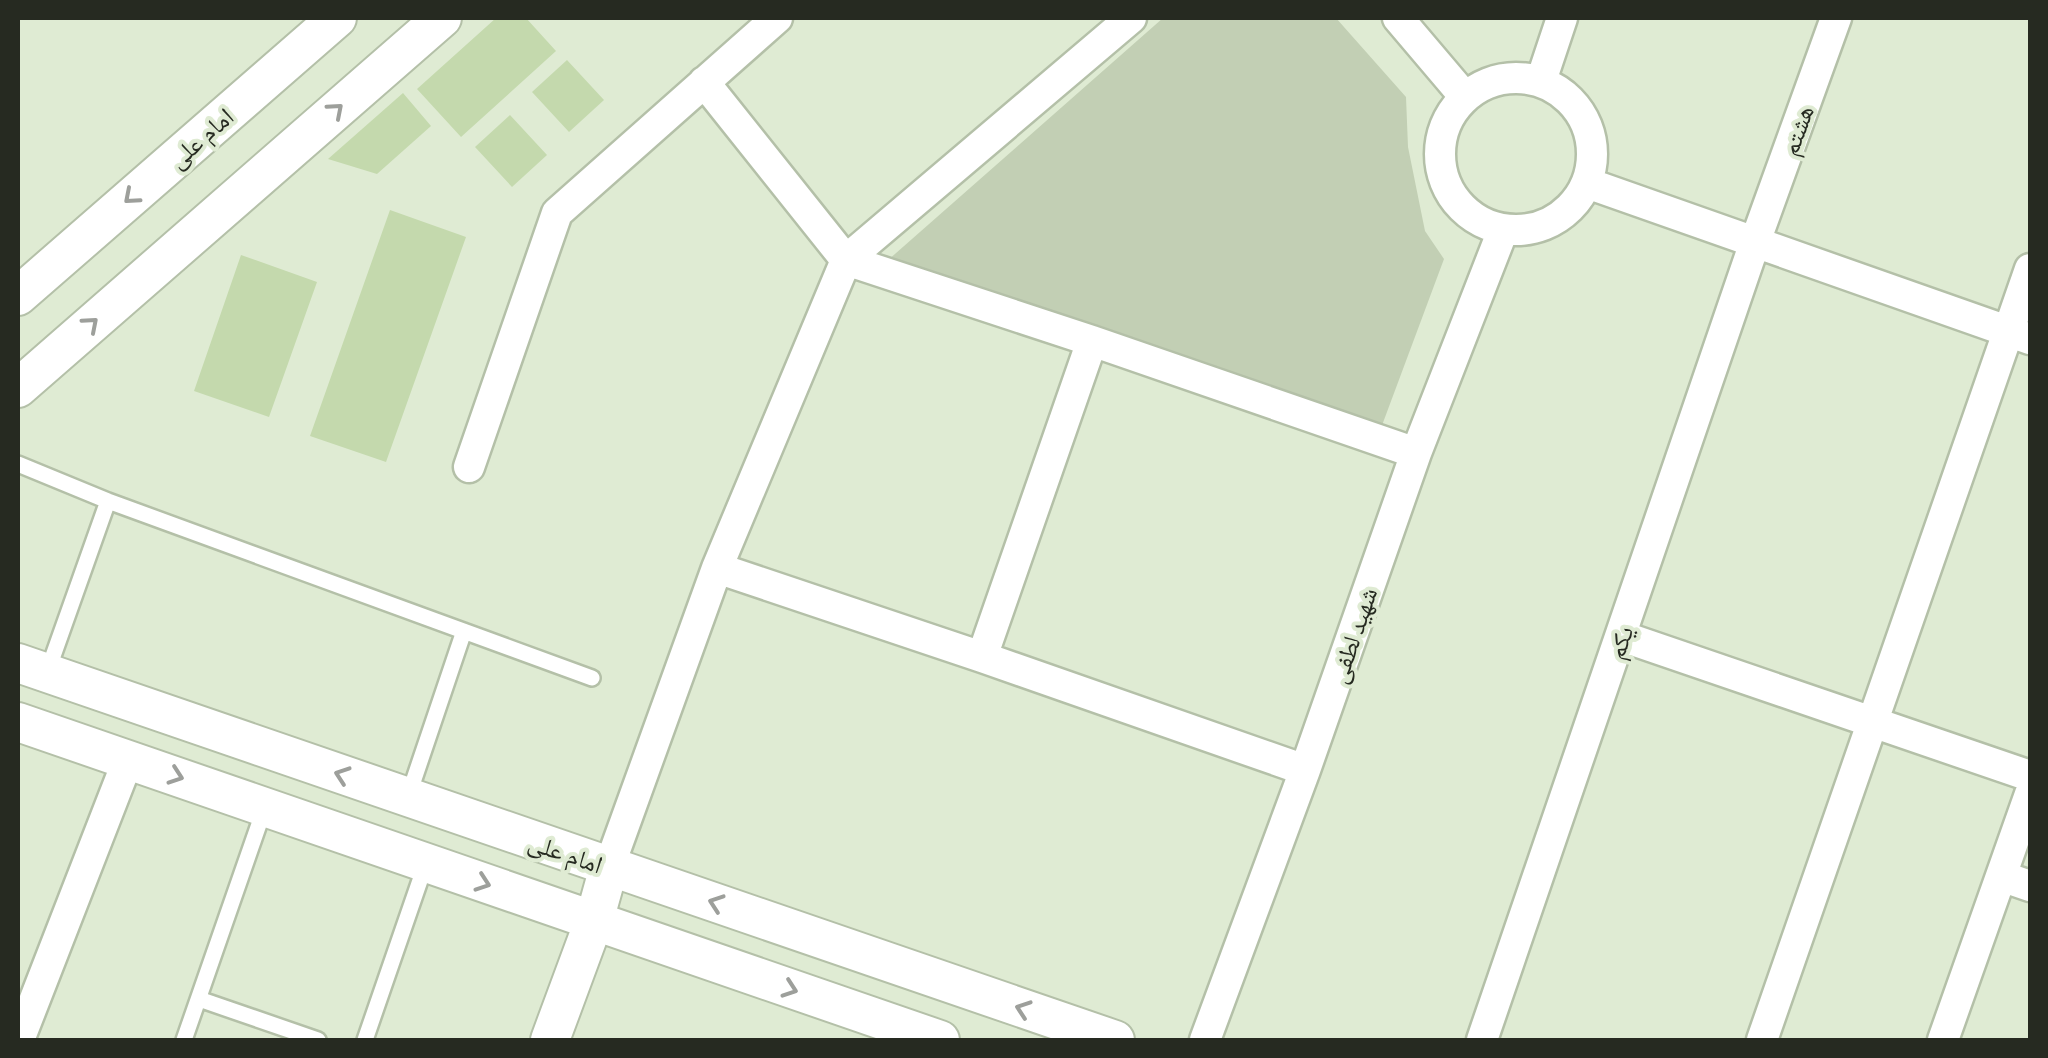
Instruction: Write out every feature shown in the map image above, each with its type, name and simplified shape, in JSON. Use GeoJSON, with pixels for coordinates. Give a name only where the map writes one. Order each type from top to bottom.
{"type":"FeatureCollection","features":[{"type":"Feature","properties":{"kind":"street","name":"امام علی"},"geometry":{"type":"LineString","coordinates":[[18,296],[337,18]]}},
{"type":"Feature","properties":{"kind":"street"},"geometry":{"type":"LineString","coordinates":[[18,388],[442,18]]}},
{"type":"Feature","properties":{"kind":"street"},"geometry":{"type":"LineString","coordinates":[[469,467],[557,213],[778,18]]}},
{"type":"Feature","properties":{"kind":"street"},"geometry":{"type":"LineString","coordinates":[[550,1040],[717,568],[846,260],[1131,18]]}},
{"type":"Feature","properties":{"kind":"street"},"geometry":{"type":"LineString","coordinates":[[1398,18],[1466,97]]}},
{"type":"Feature","properties":{"kind":"street"},"geometry":{"type":"LineString","coordinates":[[1541,81],[1562,18]]}},
{"type":"Feature","properties":{"kind":"street","name":"هشتم"},"geometry":{"type":"LineString","coordinates":[[1755,242],[1836,18]]}},
{"type":"Feature","properties":{"kind":"street"},"geometry":{"type":"LineString","coordinates":[[1516,77],[1541,81],[1563,93],[1580,111],[1590,134],[1592,159],[1587,183],[1573,205],[1553,221],[1529,230],[1503,230],[1479,222],[1458,206],[1444,184],[1439,159],[1441,134],[1452,111],[1491,81],[1516,77]]}},
{"type":"Feature","properties":{"kind":"street"},"geometry":{"type":"LineString","coordinates":[[704,82],[846,260],[1416,452]]}},
{"type":"Feature","properties":{"kind":"street"},"geometry":{"type":"LineString","coordinates":[[1587,183],[2020,336]]}},
{"type":"Feature","properties":{"kind":"street","name":"شهید لطفی"},"geometry":{"type":"LineString","coordinates":[[1206,1040],[1306,770],[1416,452],[1503,230]]}},
{"type":"Feature","properties":{"kind":"street","name":"یکم"},"geometry":{"type":"LineString","coordinates":[[1482,1040],[1755,242]]}},
{"type":"Feature","properties":{"kind":"street"},"geometry":{"type":"LineString","coordinates":[[1762,1040],[1872,724],[2020,336],[2030,269]]}},
{"type":"Feature","properties":{"kind":"street"},"geometry":{"type":"LineString","coordinates":[[982,657],[1092,340]]}},
{"type":"Feature","properties":{"kind":"street"},"geometry":{"type":"LineString","coordinates":[[717,568],[1306,770]]}},
{"type":"Feature","properties":{"kind":"street"},"geometry":{"type":"LineString","coordinates":[[1621,636],[2030,776]]}},
{"type":"Feature","properties":{"kind":"street","name":"امام علی"},"geometry":{"type":"LineString","coordinates":[[32,668],[1115,1040]]}},
{"type":"Feature","properties":{"kind":"street"},"geometry":{"type":"LineString","coordinates":[[18,722],[940,1040]]}},
{"type":"Feature","properties":{"kind":"street"},"geometry":{"type":"LineString","coordinates":[[19,1040],[128,760]]}},
{"type":"Feature","properties":{"kind":"street"},"geometry":{"type":"LineString","coordinates":[[1943,1040],[2016,881],[2030,794]]}},
{"type":"Feature","properties":{"kind":"lane"},"geometry":{"type":"LineString","coordinates":[[18,464],[592,678]]}},
{"type":"Feature","properties":{"kind":"lane"},"geometry":{"type":"LineString","coordinates":[[32,668],[108,500]]}},
{"type":"Feature","properties":{"kind":"lane"},"geometry":{"type":"LineString","coordinates":[[408,797],[464,631]]}},
{"type":"Feature","properties":{"kind":"lane"},"geometry":{"type":"LineString","coordinates":[[184,1040],[265,807]]}},
{"type":"Feature","properties":{"kind":"lane"},"geometry":{"type":"LineString","coordinates":[[365,1040],[426,863]]}},
{"type":"Feature","properties":{"kind":"lane"},"geometry":{"type":"LineString","coordinates":[[199,999],[318,1040]]}},
{"type":"Feature","properties":{"kind":"green space"},"geometry":{"type":"Polygon","coordinates":[[[1163,18],[1336,18],[1406,97],[1408,147],[1425,231],[1444,259],[1381,428],[887,261],[1163,18]]]}},
{"type":"Feature","properties":{"kind":"building"},"geometry":{"type":"Polygon","coordinates":[[[496,18],[526,18],[556,51],[461,137],[417,89],[496,18]]]}},
{"type":"Feature","properties":{"kind":"building"},"geometry":{"type":"Polygon","coordinates":[[[567,60],[604,100],[569,132],[532,92],[567,60]]]}},
{"type":"Feature","properties":{"kind":"building"},"geometry":{"type":"Polygon","coordinates":[[[403,93],[431,126],[377,174],[328,159],[403,93]]]}},
{"type":"Feature","properties":{"kind":"building"},"geometry":{"type":"Polygon","coordinates":[[[510,115],[547,155],[512,187],[475,147],[510,115]]]}},
{"type":"Feature","properties":{"kind":"building"},"geometry":{"type":"Polygon","coordinates":[[[390,210],[466,237],[386,462],[310,436],[390,210]]]}},
{"type":"Feature","properties":{"kind":"building"},"geometry":{"type":"Polygon","coordinates":[[[241,255],[317,282],[269,417],[194,391],[241,255]]]}}]}
